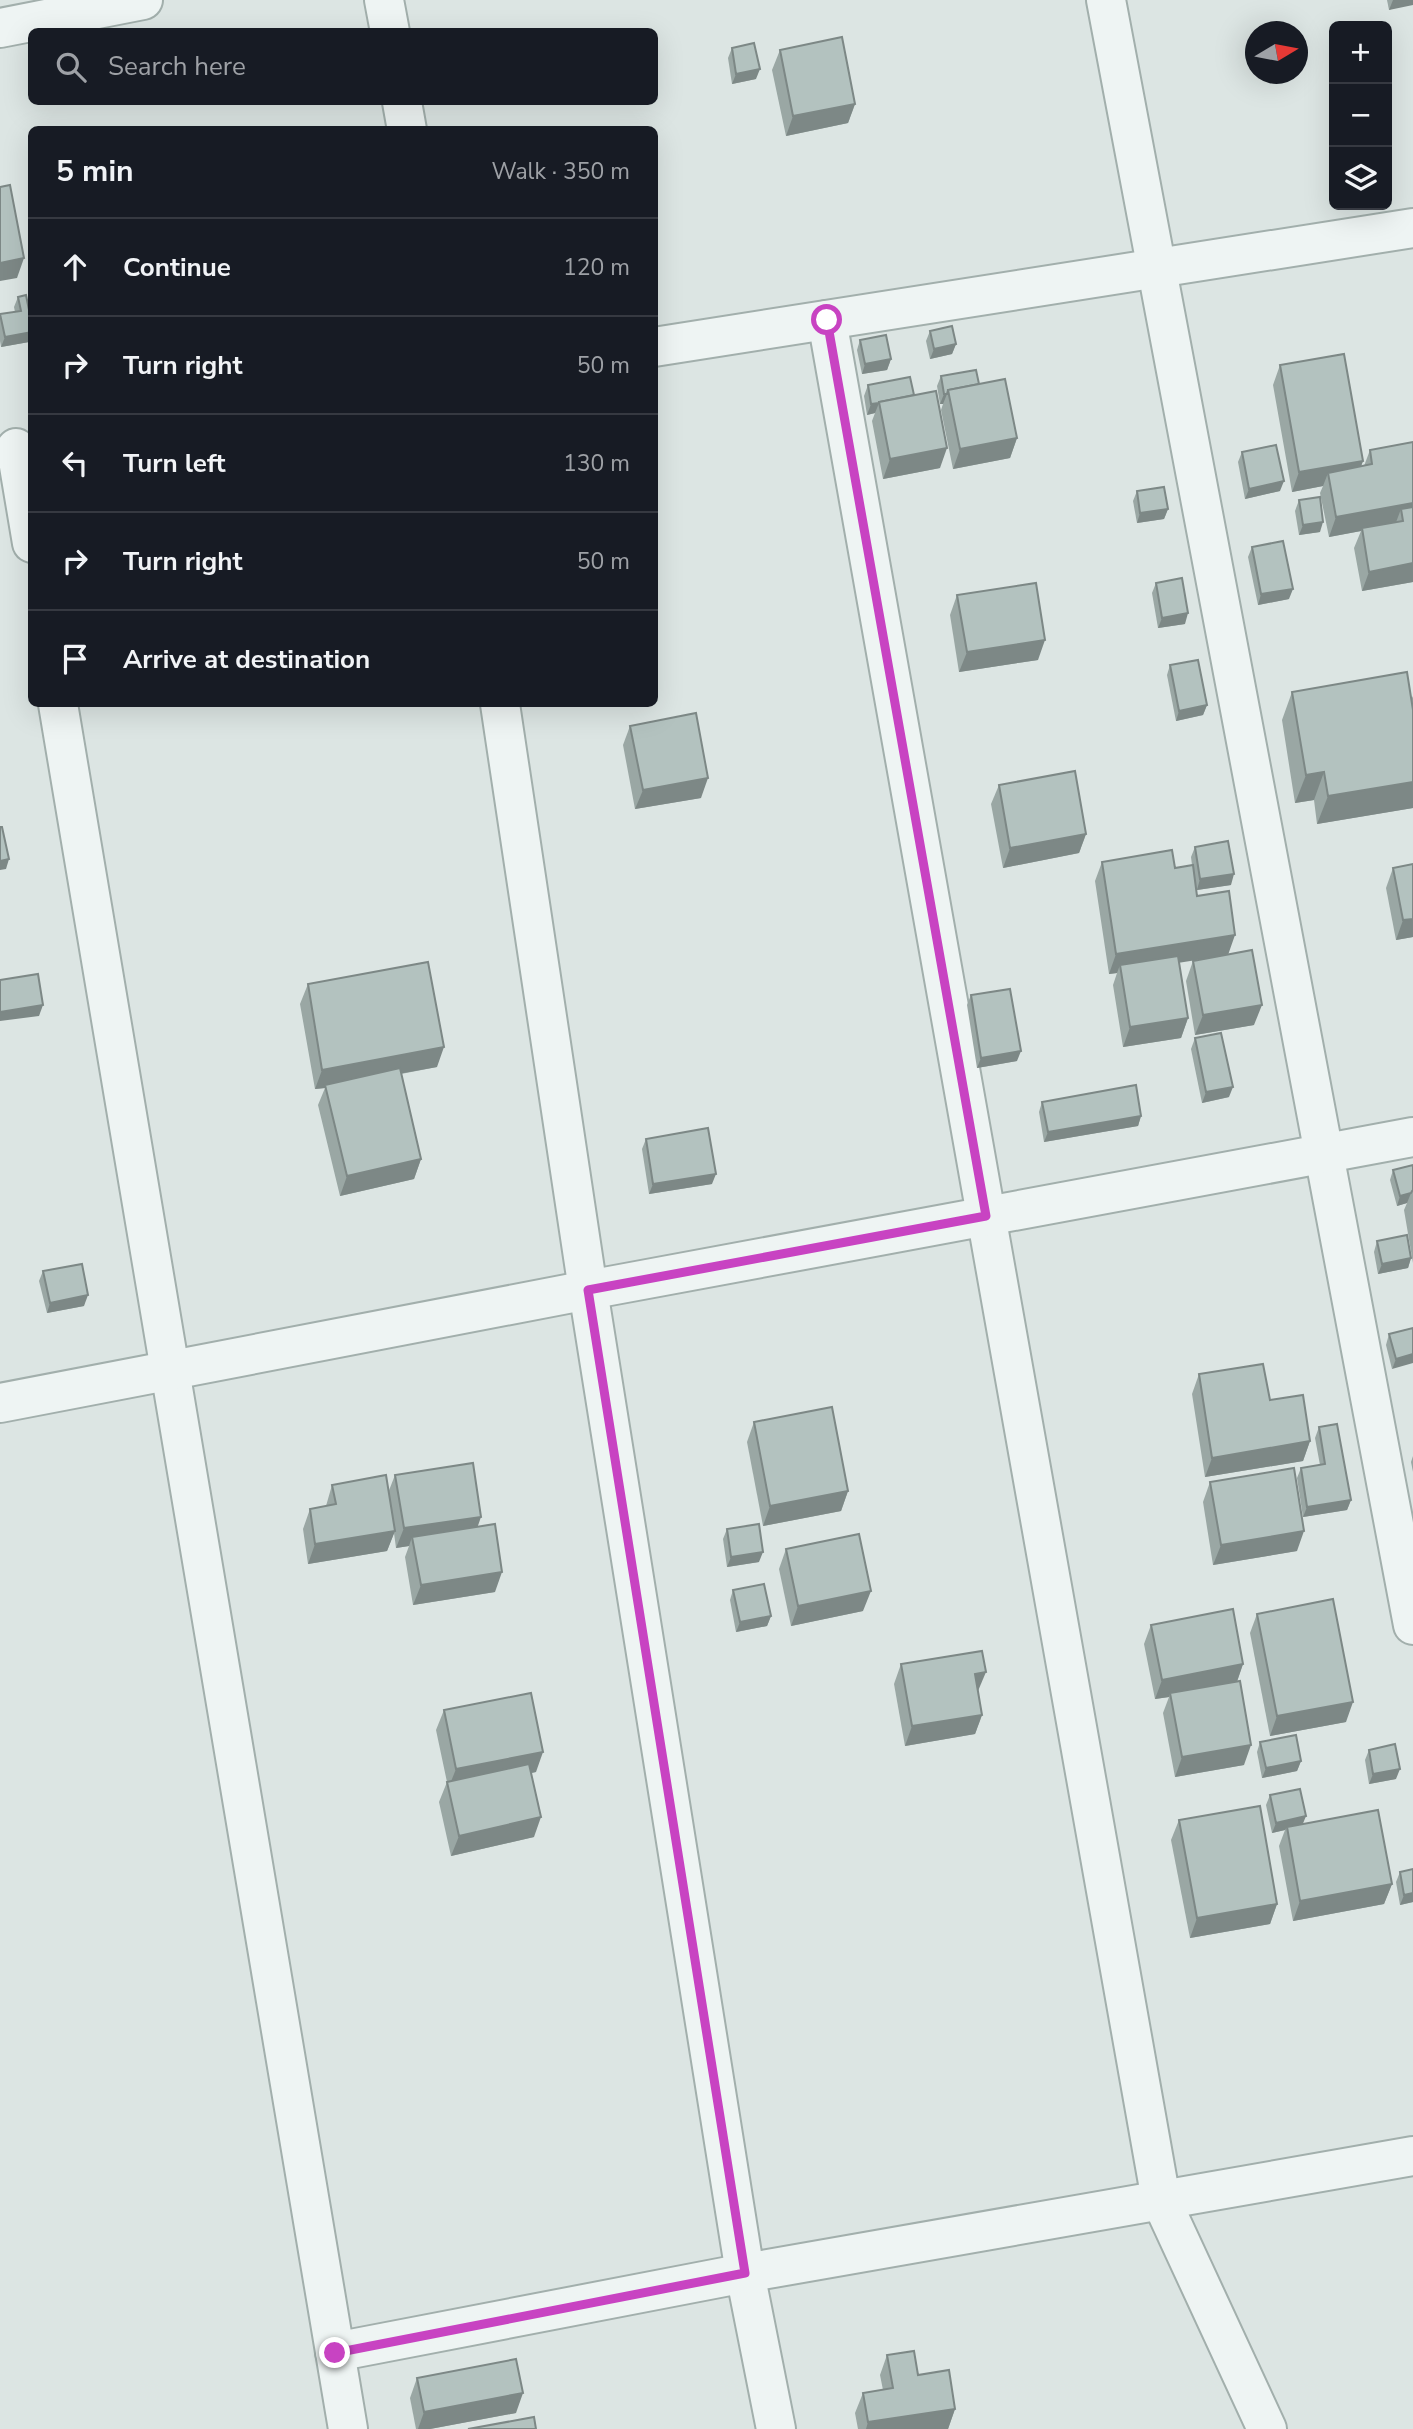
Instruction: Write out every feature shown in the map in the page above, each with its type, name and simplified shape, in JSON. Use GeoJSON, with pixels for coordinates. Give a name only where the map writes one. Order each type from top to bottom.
{"type":"FeatureCollection","features":[{"type":"Feature","properties":{"kind":"street"},"geometry":{"type":"LineString","coordinates":[[0,27],[143,0]]}},
{"type":"Feature","properties":{"kind":"street"},"geometry":{"type":"LineString","coordinates":[[384,0],[389,28]]}},
{"type":"Feature","properties":{"kind":"street"},"geometry":{"type":"LineString","coordinates":[[1106,0],[1413,1625]]}},
{"type":"Feature","properties":{"kind":"street"},"geometry":{"type":"LineString","coordinates":[[403,105],[406,126]]}},
{"type":"Feature","properties":{"kind":"street"},"geometry":{"type":"LineString","coordinates":[[658,346],[1413,228]]}},
{"type":"Feature","properties":{"kind":"street"},"geometry":{"type":"LineString","coordinates":[[827,320],[1161,2200],[1267,2429]]}},
{"type":"Feature","properties":{"kind":"street"},"geometry":{"type":"LineString","coordinates":[[16,448],[28,519]]}},
{"type":"Feature","properties":{"kind":"street"},"geometry":{"type":"LineString","coordinates":[[59,707],[348,2429]]}},
{"type":"Feature","properties":{"kind":"street"},"geometry":{"type":"LineString","coordinates":[[500,707],[588,1290],[745,2273],[776,2429]]}},
{"type":"Feature","properties":{"kind":"street"},"geometry":{"type":"LineString","coordinates":[[0,1403],[588,1290],[1413,1137]]}},
{"type":"Feature","properties":{"kind":"street"},"geometry":{"type":"LineString","coordinates":[[335,2353],[745,2273],[1413,2156]]}},
{"type":"Feature","properties":{"kind":"building"},"geometry":{"type":"Polygon","coordinates":[[[842,37],[855,104],[793,116],[780,50],[842,37]]]}},
{"type":"Feature","properties":{"kind":"building"},"geometry":{"type":"Polygon","coordinates":[[[754,43],[760,69],[736,74],[732,48],[754,43]]]}},
{"type":"Feature","properties":{"kind":"building"},"geometry":{"type":"Polygon","coordinates":[[[10,185],[24,258],[0,263],[0,187],[10,185]]]}},
{"type":"Feature","properties":{"kind":"building"},"geometry":{"type":"Polygon","coordinates":[[[26,295],[28,333],[5,337],[0,314],[21,311],[18,297],[26,295]]]}},
{"type":"Feature","properties":{"kind":"building"},"geometry":{"type":"Polygon","coordinates":[[[952,326],[956,344],[934,349],[930,331],[952,326]]]}},
{"type":"Feature","properties":{"kind":"building"},"geometry":{"type":"Polygon","coordinates":[[[886,335],[891,359],[865,364],[860,340],[886,335]]]}},
{"type":"Feature","properties":{"kind":"building"},"geometry":{"type":"Polygon","coordinates":[[[1344,354],[1363,461],[1299,472],[1280,365],[1344,354]]]}},
{"type":"Feature","properties":{"kind":"building"},"geometry":{"type":"Polygon","coordinates":[[[976,370],[979,384],[948,390],[947,394],[944,394],[941,376],[976,370]]]}},
{"type":"Feature","properties":{"kind":"building"},"geometry":{"type":"Polygon","coordinates":[[[910,377],[914,395],[871,404],[868,385],[910,377]]]}},
{"type":"Feature","properties":{"kind":"building"},"geometry":{"type":"Polygon","coordinates":[[[1005,379],[1017,438],[960,449],[948,390],[1005,379]]]}},
{"type":"Feature","properties":{"kind":"building"},"geometry":{"type":"Polygon","coordinates":[[[936,391],[947,448],[890,459],[879,402],[936,391]]]}},
{"type":"Feature","properties":{"kind":"building"},"geometry":{"type":"Polygon","coordinates":[[[1413,442],[1413,503],[1336,517],[1328,473],[1372,464],[1370,450],[1413,442]]]}},
{"type":"Feature","properties":{"kind":"building"},"geometry":{"type":"Polygon","coordinates":[[[1276,445],[1284,481],[1249,489],[1242,452],[1276,445]]]}},
{"type":"Feature","properties":{"kind":"building"},"geometry":{"type":"Polygon","coordinates":[[[1164,487],[1168,509],[1140,513],[1137,491],[1164,487]]]}},
{"type":"Feature","properties":{"kind":"building"},"geometry":{"type":"Polygon","coordinates":[[[1320,497],[1323,522],[1303,525],[1299,500],[1320,497]]]}},
{"type":"Feature","properties":{"kind":"building"},"geometry":{"type":"Polygon","coordinates":[[[1413,507],[1413,563],[1369,572],[1362,528],[1403,521],[1401,509],[1413,507]]]}},
{"type":"Feature","properties":{"kind":"building"},"geometry":{"type":"Polygon","coordinates":[[[1283,541],[1293,589],[1261,594],[1252,547],[1283,541]]]}},
{"type":"Feature","properties":{"kind":"building"},"geometry":{"type":"Polygon","coordinates":[[[1182,578],[1188,613],[1162,618],[1156,583],[1182,578]]]}},
{"type":"Feature","properties":{"kind":"building"},"geometry":{"type":"Polygon","coordinates":[[[1036,583],[1045,640],[967,652],[957,595],[1036,583]]]}},
{"type":"Feature","properties":{"kind":"building"},"geometry":{"type":"Polygon","coordinates":[[[1198,660],[1207,705],[1179,711],[1170,665],[1198,660]]]}},
{"type":"Feature","properties":{"kind":"building"},"geometry":{"type":"Polygon","coordinates":[[[1407,672],[1413,710],[1413,782],[1328,796],[1324,772],[1306,775],[1292,692],[1407,672]]]}},
{"type":"Feature","properties":{"kind":"building"},"geometry":{"type":"Polygon","coordinates":[[[696,713],[708,778],[643,790],[630,726],[696,713]]]}},
{"type":"Feature","properties":{"kind":"building"},"geometry":{"type":"Polygon","coordinates":[[[1075,771],[1086,834],[1010,848],[999,785],[1075,771]]]}},
{"type":"Feature","properties":{"kind":"building"},"geometry":{"type":"Polygon","coordinates":[[[0,827],[9,859],[0,861],[0,827]]]}},
{"type":"Feature","properties":{"kind":"building"},"geometry":{"type":"Polygon","coordinates":[[[1228,841],[1234,874],[1200,879],[1195,847],[1228,841]]]}},
{"type":"Feature","properties":{"kind":"building"},"geometry":{"type":"Polygon","coordinates":[[[1172,850],[1175,868],[1193,865],[1197,896],[1229,891],[1235,935],[1116,954],[1102,862],[1172,850]]]}},
{"type":"Feature","properties":{"kind":"building"},"geometry":{"type":"Polygon","coordinates":[[[1413,864],[1413,919],[1403,920],[1393,868],[1413,864]]]}},
{"type":"Feature","properties":{"kind":"building"},"geometry":{"type":"Polygon","coordinates":[[[1252,950],[1262,1005],[1203,1015],[1193,961],[1252,950]]]}},
{"type":"Feature","properties":{"kind":"building"},"geometry":{"type":"Polygon","coordinates":[[[1178,956],[1188,1018],[1130,1027],[1120,965],[1178,956]]]}},
{"type":"Feature","properties":{"kind":"building"},"geometry":{"type":"Polygon","coordinates":[[[428,962],[444,1047],[322,1070],[308,984],[428,962]]]}},
{"type":"Feature","properties":{"kind":"building"},"geometry":{"type":"Polygon","coordinates":[[[38,974],[43,1005],[0,1012],[0,980],[38,974]]]}},
{"type":"Feature","properties":{"kind":"building"},"geometry":{"type":"Polygon","coordinates":[[[1010,989],[1021,1051],[981,1058],[971,995],[1010,989]]]}},
{"type":"Feature","properties":{"kind":"building"},"geometry":{"type":"Polygon","coordinates":[[[1221,1033],[1233,1087],[1206,1092],[1195,1038],[1221,1033]]]}},
{"type":"Feature","properties":{"kind":"building"},"geometry":{"type":"Polygon","coordinates":[[[400,1068],[421,1159],[347,1176],[325,1085],[400,1068]]]}},
{"type":"Feature","properties":{"kind":"building"},"geometry":{"type":"Polygon","coordinates":[[[1136,1085],[1141,1116],[1048,1132],[1042,1102],[1136,1085]]]}},
{"type":"Feature","properties":{"kind":"building"},"geometry":{"type":"Polygon","coordinates":[[[708,1128],[716,1174],[653,1184],[646,1139],[708,1128]]]}},
{"type":"Feature","properties":{"kind":"building"},"geometry":{"type":"Polygon","coordinates":[[[1413,1165],[1413,1190],[1400,1196],[1393,1170],[1413,1165]]]}},
{"type":"Feature","properties":{"kind":"building"},"geometry":{"type":"Polygon","coordinates":[[[1407,1235],[1411,1258],[1382,1264],[1377,1241],[1407,1235]]]}},
{"type":"Feature","properties":{"kind":"building"},"geometry":{"type":"Polygon","coordinates":[[[82,1264],[88,1295],[50,1303],[43,1271],[82,1264]]]}},
{"type":"Feature","properties":{"kind":"building"},"geometry":{"type":"Polygon","coordinates":[[[1413,1328],[1413,1354],[1396,1359],[1389,1334],[1413,1328]]]}},
{"type":"Feature","properties":{"kind":"building"},"geometry":{"type":"Polygon","coordinates":[[[1263,1364],[1270,1400],[1303,1395],[1310,1441],[1212,1458],[1199,1374],[1263,1364]]]}},
{"type":"Feature","properties":{"kind":"building"},"geometry":{"type":"Polygon","coordinates":[[[832,1407],[848,1491],[770,1506],[754,1422],[832,1407]]]}},
{"type":"Feature","properties":{"kind":"building"},"geometry":{"type":"Polygon","coordinates":[[[1337,1424],[1351,1500],[1307,1507],[1301,1468],[1325,1464],[1319,1427],[1337,1424]]]}},
{"type":"Feature","properties":{"kind":"building"},"geometry":{"type":"Polygon","coordinates":[[[473,1463],[481,1517],[404,1528],[395,1475],[473,1463]]]}},
{"type":"Feature","properties":{"kind":"building"},"geometry":{"type":"Polygon","coordinates":[[[1294,1468],[1304,1531],[1221,1545],[1210,1482],[1294,1468]]]}},
{"type":"Feature","properties":{"kind":"building"},"geometry":{"type":"Polygon","coordinates":[[[386,1475],[395,1531],[315,1544],[310,1509],[336,1504],[332,1485],[386,1475]]]}},
{"type":"Feature","properties":{"kind":"building"},"geometry":{"type":"Polygon","coordinates":[[[495,1524],[502,1572],[421,1585],[412,1537],[495,1524]]]}},
{"type":"Feature","properties":{"kind":"building"},"geometry":{"type":"Polygon","coordinates":[[[759,1524],[763,1552],[731,1557],[727,1529],[759,1524]]]}},
{"type":"Feature","properties":{"kind":"building"},"geometry":{"type":"Polygon","coordinates":[[[859,1534],[871,1591],[798,1606],[786,1549],[859,1534]]]}},
{"type":"Feature","properties":{"kind":"building"},"geometry":{"type":"Polygon","coordinates":[[[764,1584],[771,1616],[740,1622],[733,1590],[764,1584]]]}},
{"type":"Feature","properties":{"kind":"building"},"geometry":{"type":"Polygon","coordinates":[[[1333,1599],[1353,1702],[1277,1716],[1257,1614],[1333,1599]]]}},
{"type":"Feature","properties":{"kind":"building"},"geometry":{"type":"Polygon","coordinates":[[[1233,1609],[1243,1664],[1162,1680],[1151,1625],[1233,1609]]]}},
{"type":"Feature","properties":{"kind":"building"},"geometry":{"type":"Polygon","coordinates":[[[982,1651],[986,1672],[975,1674],[982,1715],[912,1726],[901,1664],[982,1651]]]}},
{"type":"Feature","properties":{"kind":"building"},"geometry":{"type":"Polygon","coordinates":[[[1240,1681],[1251,1745],[1182,1757],[1170,1693],[1240,1681]]]}},
{"type":"Feature","properties":{"kind":"building"},"geometry":{"type":"Polygon","coordinates":[[[531,1693],[543,1752],[456,1769],[444,1710],[531,1693]]]}},
{"type":"Feature","properties":{"kind":"building"},"geometry":{"type":"Polygon","coordinates":[[[1296,1735],[1301,1761],[1266,1768],[1260,1742],[1296,1735]]]}},
{"type":"Feature","properties":{"kind":"building"},"geometry":{"type":"Polygon","coordinates":[[[1395,1744],[1400,1769],[1373,1774],[1369,1750],[1395,1744]]]}},
{"type":"Feature","properties":{"kind":"building"},"geometry":{"type":"Polygon","coordinates":[[[529,1764],[541,1817],[459,1836],[447,1782],[529,1764]]]}},
{"type":"Feature","properties":{"kind":"building"},"geometry":{"type":"Polygon","coordinates":[[[1300,1789],[1306,1816],[1276,1823],[1270,1795],[1300,1789]]]}},
{"type":"Feature","properties":{"kind":"building"},"geometry":{"type":"Polygon","coordinates":[[[1260,1806],[1277,1904],[1197,1918],[1179,1820],[1260,1806]]]}},
{"type":"Feature","properties":{"kind":"building"},"geometry":{"type":"Polygon","coordinates":[[[1378,1810],[1392,1884],[1300,1901],[1287,1827],[1378,1810]]]}},
{"type":"Feature","properties":{"kind":"building"},"geometry":{"type":"Polygon","coordinates":[[[1413,1869],[1413,1893],[1404,1895],[1400,1872],[1413,1869]]]}},
{"type":"Feature","properties":{"kind":"building"},"geometry":{"type":"Polygon","coordinates":[[[914,2351],[918,2375],[949,2370],[955,2409],[868,2422],[863,2393],[893,2388],[887,2355],[914,2351]]]}},
{"type":"Feature","properties":{"kind":"building"},"geometry":{"type":"Polygon","coordinates":[[[516,2359],[523,2393],[424,2412],[417,2378],[516,2359]]]}},
{"type":"Feature","properties":{"kind":"building"},"geometry":{"type":"Polygon","coordinates":[[[534,2417],[536,2429],[468,2429],[534,2417]]]}},
{"type":"Feature","properties":{"kind":"route"},"geometry":{"type":"LineString","coordinates":[[335,2353],[745,2273],[588,1290],[986,1216],[827,320]]}}]}
